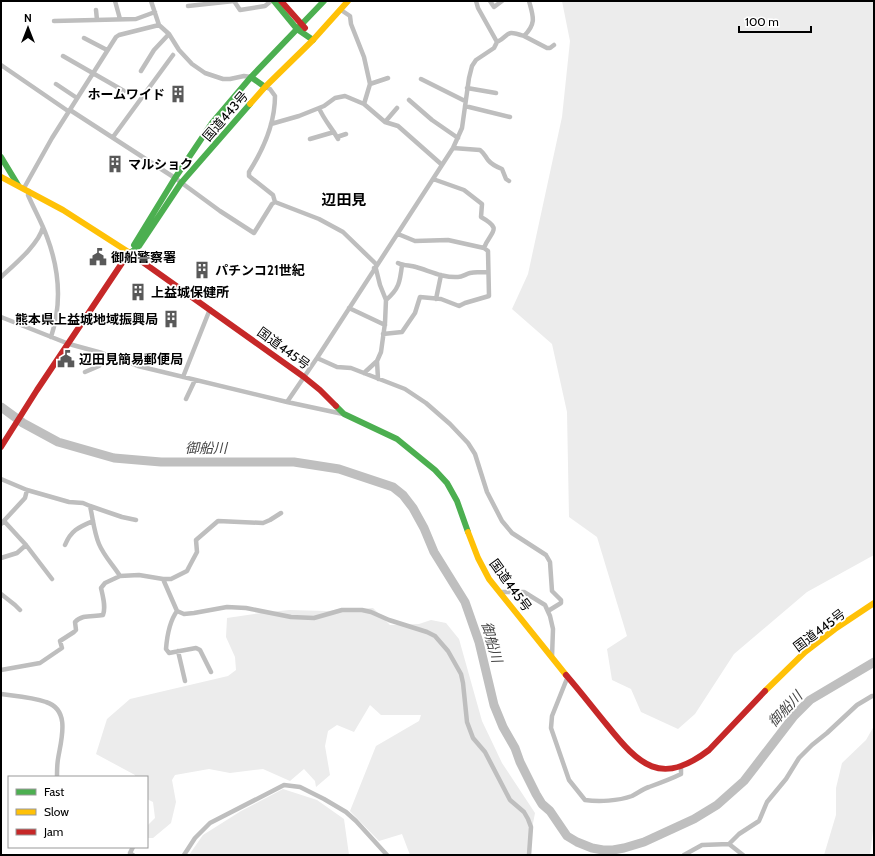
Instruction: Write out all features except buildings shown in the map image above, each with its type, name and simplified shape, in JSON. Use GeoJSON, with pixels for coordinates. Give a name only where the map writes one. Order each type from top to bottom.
{"type":"FeatureCollection","features":[{"type":"Feature","properties":{"kind":"main road"},"geometry":{"type":"LineString","coordinates":[[273,1],[297,29],[313,40]]}},
{"type":"Feature","properties":{"kind":"main road"},"geometry":{"type":"LineString","coordinates":[[281,1],[302,23],[313,40]]}},
{"type":"Feature","properties":{"kind":"main road","name":"国道443号"},"geometry":{"type":"LineString","coordinates":[[1,447],[94,304],[130,253],[134,244],[175,178],[212,123],[251,77],[324,1]]}},
{"type":"Feature","properties":{"kind":"main road","name":"国道443号"},"geometry":{"type":"LineString","coordinates":[[130,253],[139,246],[181,183],[265,87],[313,40],[348,1]]}},
{"type":"Feature","properties":{"kind":"main road"},"geometry":{"type":"LineString","coordinates":[[251,77],[265,87]]}},
{"type":"Feature","properties":{"kind":"main road"},"geometry":{"type":"LineString","coordinates":[[1,157],[24,188]]}},
{"type":"Feature","properties":{"kind":"main road","name":"国道445号"},"geometry":{"type":"LineString","coordinates":[[1,177],[63,210],[130,253],[304,377],[320,390],[344,414],[397,439],[435,470],[447,483],[457,501],[478,558],[489,578],[619,740],[630,752],[644,763],[663,769],[681,767],[702,756],[766,689],[805,652],[835,629],[874,603]]}},
{"type":"Feature","properties":{"kind":"street"},"geometry":{"type":"LineString","coordinates":[[115,1],[120,19]]}},
{"type":"Feature","properties":{"kind":"street"},"geometry":{"type":"LineString","coordinates":[[151,1],[159,25],[169,34],[186,58],[205,73],[223,79],[244,76],[251,77]]}},
{"type":"Feature","properties":{"kind":"street"},"geometry":{"type":"LineString","coordinates":[[188,6],[234,1],[240,10],[265,6],[273,1]]}},
{"type":"Feature","properties":{"kind":"street"},"geometry":{"type":"LineString","coordinates":[[476,1],[478,8],[497,42]]}},
{"type":"Feature","properties":{"kind":"street"},"geometry":{"type":"LineString","coordinates":[[490,1],[494,7],[502,1]]}},
{"type":"Feature","properties":{"kind":"street"},"geometry":{"type":"LineString","coordinates":[[524,36],[533,25],[529,1]]}},
{"type":"Feature","properties":{"kind":"street"},"geometry":{"type":"LineString","coordinates":[[96,10],[97,20]]}},
{"type":"Feature","properties":{"kind":"street"},"geometry":{"type":"LineString","coordinates":[[341,10],[350,16],[351,24],[364,57],[370,84],[364,104]]}},
{"type":"Feature","properties":{"kind":"street"},"geometry":{"type":"LineString","coordinates":[[54,21],[136,19],[155,12]]}},
{"type":"Feature","properties":{"kind":"street"},"geometry":{"type":"LineString","coordinates":[[51,337],[57,310],[58,290],[54,262],[43,227],[24,188],[52,138],[117,35],[159,25]]}},
{"type":"Feature","properties":{"kind":"street"},"geometry":{"type":"LineString","coordinates":[[286,402],[317,358],[375,266],[398,234],[441,164],[453,148],[464,119],[470,72],[476,60],[494,48],[497,42],[510,33],[524,36],[547,48],[554,45]]}},
{"type":"Feature","properties":{"kind":"street"},"geometry":{"type":"LineString","coordinates":[[141,71],[154,50],[169,34]]}},
{"type":"Feature","properties":{"kind":"street"},"geometry":{"type":"LineString","coordinates":[[84,38],[107,50]]}},
{"type":"Feature","properties":{"kind":"street"},"geometry":{"type":"LineString","coordinates":[[113,137],[173,55]]}},
{"type":"Feature","properties":{"kind":"street"},"geometry":{"type":"LineString","coordinates":[[63,56],[124,91]]}},
{"type":"Feature","properties":{"kind":"street"},"geometry":{"type":"LineString","coordinates":[[1,65],[69,111],[113,137],[175,178],[220,211],[254,233],[272,204],[275,202]]}},
{"type":"Feature","properties":{"kind":"street"},"geometry":{"type":"LineString","coordinates":[[370,84],[388,78]]}},
{"type":"Feature","properties":{"kind":"street"},"geometry":{"type":"LineString","coordinates":[[421,79],[465,104],[510,117]]}},
{"type":"Feature","properties":{"kind":"street"},"geometry":{"type":"LineString","coordinates":[[56,84],[77,98]]}},
{"type":"Feature","properties":{"kind":"street"},"geometry":{"type":"LineString","coordinates":[[265,87],[270,89],[275,96],[271,124],[259,155],[249,174],[255,182],[273,195],[275,202]]}},
{"type":"Feature","properties":{"kind":"street"},"geometry":{"type":"LineString","coordinates":[[467,88],[496,93]]}},
{"type":"Feature","properties":{"kind":"street"},"geometry":{"type":"LineString","coordinates":[[271,124],[299,116],[319,108],[340,96],[350,98],[364,104],[385,122],[398,126],[441,164]]}},
{"type":"Feature","properties":{"kind":"street"},"geometry":{"type":"LineString","coordinates":[[409,100],[432,120],[458,138]]}},
{"type":"Feature","properties":{"kind":"street"},"geometry":{"type":"LineString","coordinates":[[319,108],[323,119],[338,138],[346,134]]}},
{"type":"Feature","properties":{"kind":"street"},"geometry":{"type":"LineString","coordinates":[[385,122],[397,108]]}},
{"type":"Feature","properties":{"kind":"street"},"geometry":{"type":"LineString","coordinates":[[310,139],[334,132]]}},
{"type":"Feature","properties":{"kind":"street"},"geometry":{"type":"LineString","coordinates":[[453,148],[480,150],[484,152],[489,162],[502,169],[506,179],[509,181]]}},
{"type":"Feature","properties":{"kind":"street"},"geometry":{"type":"LineString","coordinates":[[433,179],[464,190],[482,204],[481,217],[491,222],[494,228],[493,233],[484,248]]}},
{"type":"Feature","properties":{"kind":"street"},"geometry":{"type":"LineString","coordinates":[[275,202],[319,219],[343,232],[375,266],[386,300],[385,325],[381,352],[377,361],[364,373]]}},
{"type":"Feature","properties":{"kind":"street"},"geometry":{"type":"LineString","coordinates":[[1,277],[40,236],[43,227]]}},
{"type":"Feature","properties":{"kind":"street"},"geometry":{"type":"LineString","coordinates":[[384,334],[402,332],[415,313],[420,297],[441,299],[459,306],[488,297],[488,251],[484,248],[448,240],[415,241],[398,234]]}},
{"type":"Feature","properties":{"kind":"street"},"geometry":{"type":"LineString","coordinates":[[386,300],[398,287],[401,277],[400,264],[416,267],[441,275],[461,277],[469,274],[488,272]]}},
{"type":"Feature","properties":{"kind":"street"},"geometry":{"type":"LineString","coordinates":[[436,299],[441,275]]}},
{"type":"Feature","properties":{"kind":"street"},"geometry":{"type":"LineString","coordinates":[[349,308],[385,325]]}},
{"type":"Feature","properties":{"kind":"street"},"geometry":{"type":"LineString","coordinates":[[183,377],[210,309]]}},
{"type":"Feature","properties":{"kind":"street"},"geometry":{"type":"LineString","coordinates":[[1,317],[69,344],[102,353],[138,366],[286,402],[344,414]]}},
{"type":"Feature","properties":{"kind":"street"},"geometry":{"type":"LineString","coordinates":[[85,372],[100,365],[99,360],[102,353]]}},
{"type":"Feature","properties":{"kind":"street"},"geometry":{"type":"LineString","coordinates":[[317,358],[337,367],[351,368],[405,389],[426,403],[450,424],[468,443],[475,454],[487,492],[502,521],[512,533],[546,555],[550,562],[552,591],[561,600],[561,603],[548,611]]}},
{"type":"Feature","properties":{"kind":"street"},"geometry":{"type":"LineString","coordinates":[[377,361],[378,379]]}},
{"type":"Feature","properties":{"kind":"street"},"geometry":{"type":"LineString","coordinates":[[186,399],[195,380]]}},
{"type":"Feature","properties":{"kind":"street"},"geometry":{"type":"LineString","coordinates":[[1,479],[27,490],[69,502],[83,503],[122,517],[136,520]]}},
{"type":"Feature","properties":{"kind":"street"},"geometry":{"type":"LineString","coordinates":[[27,490],[25,498],[3,522],[26,545],[52,578]]}},
{"type":"Feature","properties":{"kind":"street"},"geometry":{"type":"LineString","coordinates":[[90,506],[96,535],[100,545],[120,576]]}},
{"type":"Feature","properties":{"kind":"street"},"geometry":{"type":"LineString","coordinates":[[1,670],[40,663],[62,648],[60,641],[76,630],[75,622],[79,618],[84,616],[103,615],[105,611],[100,588],[106,583],[120,576],[150,576],[171,579],[187,571],[197,552],[196,540],[218,520],[263,523],[281,513]]}},
{"type":"Feature","properties":{"kind":"street"},"geometry":{"type":"LineString","coordinates":[[65,545],[72,532],[81,526],[93,522]]}},
{"type":"Feature","properties":{"kind":"street"},"geometry":{"type":"LineString","coordinates":[[1,558],[17,553],[26,545]]}},
{"type":"Feature","properties":{"kind":"street"},"geometry":{"type":"LineString","coordinates":[[163,579],[177,611],[184,614],[227,607],[246,608],[290,617],[314,618],[342,610],[362,610],[435,636],[448,650],[461,674],[467,722],[473,738],[485,752],[510,800],[524,812],[528,819],[531,827],[530,855]]}},
{"type":"Feature","properties":{"kind":"street"},"geometry":{"type":"LineString","coordinates":[[500,592],[524,592],[545,605],[550,616],[553,629],[552,657]]}},
{"type":"Feature","properties":{"kind":"street"},"geometry":{"type":"LineString","coordinates":[[1,594],[20,610]]}},
{"type":"Feature","properties":{"kind":"street"},"geometry":{"type":"LineString","coordinates":[[177,611],[170,623],[166,649],[169,653],[196,648],[200,650],[211,672]]}},
{"type":"Feature","properties":{"kind":"street"},"geometry":{"type":"LineString","coordinates":[[178,651],[184,681]]}},
{"type":"Feature","properties":{"kind":"street"},"geometry":{"type":"LineString","coordinates":[[568,676],[552,716],[551,728],[569,780],[585,800],[608,800],[632,796],[644,789],[682,774],[681,767]]}},
{"type":"Feature","properties":{"kind":"street"},"geometry":{"type":"LineString","coordinates":[[1,694],[47,702],[57,709],[62,716],[62,736],[57,761],[57,776]]}},
{"type":"Feature","properties":{"kind":"street"},"geometry":{"type":"LineString","coordinates":[[729,844],[739,834],[759,821],[767,802],[786,779],[799,758],[812,744],[827,734],[857,705],[874,696]]}},
{"type":"Feature","properties":{"kind":"street"},"geometry":{"type":"LineString","coordinates":[[184,855],[195,838],[210,823],[284,785],[300,787],[324,798],[346,812],[387,855]]}},
{"type":"Feature","properties":{"kind":"street"},"geometry":{"type":"LineString","coordinates":[[684,855],[702,845],[729,844],[743,855]]}},
{"type":"Feature","properties":{"kind":"shaded area"},"geometry":{"type":"Polygon","coordinates":[[[562,1],[874,1],[874,555],[807,592],[734,654],[695,714],[678,729],[641,712],[631,689],[612,680],[607,649],[627,636],[597,537],[569,517],[567,412],[552,344],[512,309],[528,274],[562,117],[570,41],[562,1]]]}},
{"type":"Feature","properties":{"kind":"shaded area"},"geometry":{"type":"Polygon","coordinates":[[[373,608],[390,625],[419,624],[431,620],[446,623],[459,639],[482,721],[502,763],[535,813],[527,855],[410,855],[402,834],[379,841],[350,811],[376,746],[419,721],[421,715],[381,715],[370,705],[354,732],[337,725],[328,731],[325,746],[330,775],[316,787],[315,781],[304,769],[290,781],[263,769],[230,773],[209,769],[175,775],[172,780],[176,802],[171,823],[153,838],[148,838],[148,825],[155,818],[153,802],[148,800],[148,776],[135,776],[96,754],[107,719],[130,699],[228,676],[236,670],[235,657],[226,637],[227,618],[289,610],[327,611],[373,608]]]}},
{"type":"Feature","properties":{"kind":"shaded area"},"geometry":{"type":"Polygon","coordinates":[[[874,726],[874,822],[870,855],[824,855],[836,815],[836,788],[842,763],[866,740],[874,726]]]}},
{"type":"Feature","properties":{"kind":"shaded area"},"geometry":{"type":"Polygon","coordinates":[[[283,789],[317,800],[344,819],[349,855],[189,855],[203,835],[241,811],[283,789]]]}},
{"type":"Feature","properties":{"kind":"waterway","name":"御船川"},"geometry":{"type":"LineString","coordinates":[[1,407],[23,423],[58,442],[114,458],[161,462],[294,462],[339,469],[393,487],[403,495],[413,508],[424,528],[434,552],[465,602],[479,642],[494,705],[503,727],[515,748],[520,762],[536,794],[567,836],[592,848],[613,850],[644,842],[694,819],[717,805],[744,781],[794,716],[810,700],[874,662]]}},
{"type":"Feature","properties":{"kind":"traffic: fast"},"geometry":{"type":"LineString","coordinates":[[274,1],[297,29],[313,40]]}},
{"type":"Feature","properties":{"kind":"traffic: fast"},"geometry":{"type":"LineString","coordinates":[[134,245],[175,178],[212,123],[251,77],[324,1]]}},
{"type":"Feature","properties":{"kind":"traffic: fast"},"geometry":{"type":"LineString","coordinates":[[251,77],[265,87]]}},
{"type":"Feature","properties":{"kind":"traffic: fast"},"geometry":{"type":"LineString","coordinates":[[122,263],[130,253],[139,246],[181,183],[250,104]]}},
{"type":"Feature","properties":{"kind":"traffic: fast"},"geometry":{"type":"LineString","coordinates":[[1,157],[18,185]]}},
{"type":"Feature","properties":{"kind":"traffic: fast"},"geometry":{"type":"LineString","coordinates":[[336,406],[344,414],[397,439],[435,470],[447,483],[457,501],[468,532]]}},
{"type":"Feature","properties":{"kind":"traffic: slow"},"geometry":{"type":"LineString","coordinates":[[250,104],[265,87],[313,40],[348,1]]}},
{"type":"Feature","properties":{"kind":"traffic: slow"},"geometry":{"type":"LineString","coordinates":[[1,177],[63,210],[130,253]]}},
{"type":"Feature","properties":{"kind":"traffic: slow"},"geometry":{"type":"LineString","coordinates":[[468,532],[478,558],[489,579],[566,675]]}},
{"type":"Feature","properties":{"kind":"traffic: slow"},"geometry":{"type":"LineString","coordinates":[[765,691],[805,652],[835,629],[874,603]]}},
{"type":"Feature","properties":{"kind":"traffic: jam"},"geometry":{"type":"LineString","coordinates":[[281,1],[305,28]]}},
{"type":"Feature","properties":{"kind":"traffic: jam"},"geometry":{"type":"LineString","coordinates":[[130,253],[304,377],[336,406]]}},
{"type":"Feature","properties":{"kind":"traffic: jam"},"geometry":{"type":"LineString","coordinates":[[1,447],[37,390],[122,263]]}},
{"type":"Feature","properties":{"kind":"traffic: jam"},"geometry":{"type":"LineString","coordinates":[[566,675],[630,751],[641,760],[652,766],[664,769],[677,767],[692,761],[709,750],[765,691]]}},
{"type":"Feature","properties":{"kind":"place","name":"ホームワイド"},"geometry":{"type":"Point","coordinates":[178,94]}},
{"type":"Feature","properties":{"kind":"place","name":"マルショク"},"geometry":{"type":"Point","coordinates":[115,164]}},
{"type":"Feature","properties":{"kind":"place","name":"御船警察署"},"geometry":{"type":"Point","coordinates":[98,257]}},
{"type":"Feature","properties":{"kind":"place","name":"パチンコ21世紀"},"geometry":{"type":"Point","coordinates":[202,270]}},
{"type":"Feature","properties":{"kind":"place","name":"上益城保健所"},"geometry":{"type":"Point","coordinates":[138,292]}},
{"type":"Feature","properties":{"kind":"place","name":"熊本県上益城地域振興局"},"geometry":{"type":"Point","coordinates":[171,319]}},
{"type":"Feature","properties":{"kind":"place","name":"辺田見簡易郵便局"},"geometry":{"type":"Point","coordinates":[66,359]}},
{"type":"Feature","properties":{"kind":"district","name":"辺田見"},"geometry":{"type":"Point","coordinates":[344,200]}}]}
